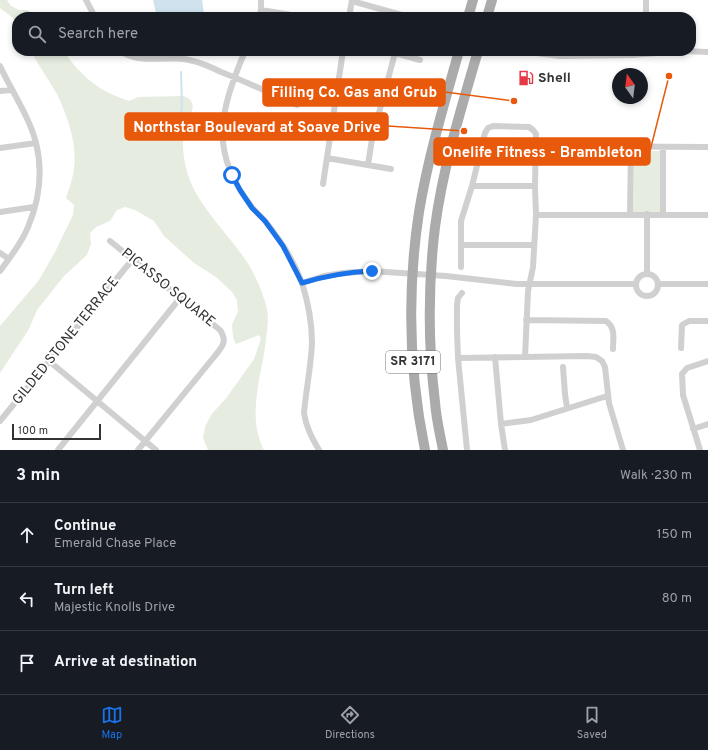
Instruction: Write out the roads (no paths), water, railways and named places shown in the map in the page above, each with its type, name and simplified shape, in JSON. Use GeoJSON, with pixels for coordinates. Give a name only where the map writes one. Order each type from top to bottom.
{"type":"FeatureCollection","features":[{"type":"Feature","properties":{"kind":"main road"},"geometry":{"type":"LineString","coordinates":[[469,12],[473,0]]}},
{"type":"Feature","properties":{"kind":"main road"},"geometry":{"type":"LineString","coordinates":[[488,12],[492,0]]}},
{"type":"Feature","properties":{"kind":"main road","name":"SR 3171"},"geometry":{"type":"LineString","coordinates":[[425,450],[419,422],[413,370],[413,274],[418,221],[426,177],[458,56]]}},
{"type":"Feature","properties":{"kind":"main road","name":"SR 3171"},"geometry":{"type":"LineString","coordinates":[[443,450],[435,404],[431,355],[431,275],[435,227],[450,152],[477,56]]}},
{"type":"Feature","properties":{"kind":"street"},"geometry":{"type":"LineString","coordinates":[[86,0],[92,12]]}},
{"type":"Feature","properties":{"kind":"street"},"geometry":{"type":"LineString","coordinates":[[261,0],[261,10],[273,12]]}},
{"type":"Feature","properties":{"kind":"street"},"geometry":{"type":"LineString","coordinates":[[350,12],[352,0],[392,12]]}},
{"type":"Feature","properties":{"kind":"street"},"geometry":{"type":"LineString","coordinates":[[646,0],[646,12]]}},
{"type":"Feature","properties":{"kind":"street"},"geometry":{"type":"LineString","coordinates":[[696,52],[708,52]]}},
{"type":"Feature","properties":{"kind":"street"},"geometry":{"type":"LineString","coordinates":[[130,56],[149,59],[176,58],[189,60],[234,77],[297,105]]}},
{"type":"Feature","properties":{"kind":"street"},"geometry":{"type":"LineString","coordinates":[[243,56],[234,77],[222,123],[226,160],[240,190],[283,246],[302,283],[312,336],[304,413],[305,423],[319,450]]}},
{"type":"Feature","properties":{"kind":"street"},"geometry":{"type":"LineString","coordinates":[[322,184],[342,56]]}},
{"type":"Feature","properties":{"kind":"street"},"geometry":{"type":"LineString","coordinates":[[368,165],[372,139],[394,56]]}},
{"type":"Feature","properties":{"kind":"street"},"geometry":{"type":"LineString","coordinates":[[406,56],[420,60]]}},
{"type":"Feature","properties":{"kind":"street"},"geometry":{"type":"LineString","coordinates":[[0,66],[30,127],[36,143],[39,175],[38,192],[28,228],[0,271]]}},
{"type":"Feature","properties":{"kind":"street"},"geometry":{"type":"LineString","coordinates":[[0,91],[11,90]]}},
{"type":"Feature","properties":{"kind":"street"},"geometry":{"type":"LineString","coordinates":[[461,267],[461,221],[472,186],[485,133],[488,128],[493,126],[529,127],[536,134],[536,215],[530,284],[528,290],[525,357]]}},
{"type":"Feature","properties":{"kind":"street"},"geometry":{"type":"LineString","coordinates":[[0,148],[36,143]]}},
{"type":"Feature","properties":{"kind":"street"},"geometry":{"type":"LineString","coordinates":[[536,146],[708,147]]}},
{"type":"Feature","properties":{"kind":"street"},"geometry":{"type":"LineString","coordinates":[[630,214],[631,147]]}},
{"type":"Feature","properties":{"kind":"street"},"geometry":{"type":"LineString","coordinates":[[663,147],[663,215]]}},
{"type":"Feature","properties":{"kind":"street"},"geometry":{"type":"LineString","coordinates":[[327,158],[391,169]]}},
{"type":"Feature","properties":{"kind":"street"},"geometry":{"type":"LineString","coordinates":[[472,186],[535,186]]}},
{"type":"Feature","properties":{"kind":"street"},"geometry":{"type":"LineString","coordinates":[[0,212],[34,207]]}},
{"type":"Feature","properties":{"kind":"street"},"geometry":{"type":"LineString","coordinates":[[647,214],[647,274]]}},
{"type":"Feature","properties":{"kind":"street"},"geometry":{"type":"LineString","coordinates":[[536,215],[708,214]]}},
{"type":"Feature","properties":{"kind":"street","name":"PICASSO SQUARE"},"geometry":{"type":"LineString","coordinates":[[110,241],[220,330],[225,336],[224,344],[138,450]]}},
{"type":"Feature","properties":{"kind":"street"},"geometry":{"type":"LineString","coordinates":[[461,245],[534,245]]}},
{"type":"Feature","properties":{"kind":"street"},"geometry":{"type":"LineString","coordinates":[[0,253],[9,259]]}},
{"type":"Feature","properties":{"kind":"street","name":"GILDED STONE TERRACE"},"geometry":{"type":"LineString","coordinates":[[0,421],[132,260]]}},
{"type":"Feature","properties":{"kind":"street"},"geometry":{"type":"LineString","coordinates":[[302,283],[324,276],[348,272],[382,272],[530,284],[636,284]]}},
{"type":"Feature","properties":{"kind":"street"},"geometry":{"type":"LineString","coordinates":[[647,274],[653,276],[658,284],[655,292],[645,295],[638,292],[636,284],[638,278],[647,274]]}},
{"type":"Feature","properties":{"kind":"street"},"geometry":{"type":"LineString","coordinates":[[658,284],[708,284]]}},
{"type":"Feature","properties":{"kind":"street"},"geometry":{"type":"LineString","coordinates":[[462,293],[458,298],[457,305],[458,358],[467,450]]}},
{"type":"Feature","properties":{"kind":"street"},"geometry":{"type":"LineString","coordinates":[[60,450],[180,298]]}},
{"type":"Feature","properties":{"kind":"street"},"geometry":{"type":"LineString","coordinates":[[526,320],[606,321],[613,329],[613,349]]}},
{"type":"Feature","properties":{"kind":"street"},"geometry":{"type":"LineString","coordinates":[[681,348],[682,325],[689,321],[708,321]]}},
{"type":"Feature","properties":{"kind":"street"},"geometry":{"type":"LineString","coordinates":[[495,357],[505,450]]}},
{"type":"Feature","properties":{"kind":"street"},"geometry":{"type":"LineString","coordinates":[[458,358],[596,357],[602,361],[605,367],[607,396],[624,450]]}},
{"type":"Feature","properties":{"kind":"street"},"geometry":{"type":"LineString","coordinates":[[49,361],[156,450]]}},
{"type":"Feature","properties":{"kind":"street"},"geometry":{"type":"LineString","coordinates":[[700,450],[683,396],[682,374],[687,368],[708,362]]}},
{"type":"Feature","properties":{"kind":"street"},"geometry":{"type":"LineString","coordinates":[[563,367],[567,408]]}},
{"type":"Feature","properties":{"kind":"street"},"geometry":{"type":"LineString","coordinates":[[501,424],[531,420],[607,396]]}},
{"type":"Feature","properties":{"kind":"street"},"geometry":{"type":"LineString","coordinates":[[693,429],[708,424]]}},
{"type":"Feature","properties":{"kind":"water"},"geometry":{"type":"Polygon","coordinates":[[[153,0],[202,0],[204,12],[156,12],[153,0]]]}},
{"type":"Feature","properties":{"kind":"waterway"},"geometry":{"type":"LineString","coordinates":[[174,133],[180,121],[182,107],[181,72]]}},
{"type":"Feature","properties":{"kind":"place","name":"Onelife Fitness - Brambleton"},"geometry":{"type":"Point","coordinates":[669,76]}},
{"type":"Feature","properties":{"kind":"place","name":"Shell"},"geometry":{"type":"Point","coordinates":[526,78]}},
{"type":"Feature","properties":{"kind":"place","name":"Filling Co. Gas and Grub"},"geometry":{"type":"Point","coordinates":[514,101]}},
{"type":"Feature","properties":{"kind":"place","name":"Northstar Boulevard at Soave Drive"},"geometry":{"type":"Point","coordinates":[464,131]}}]}
